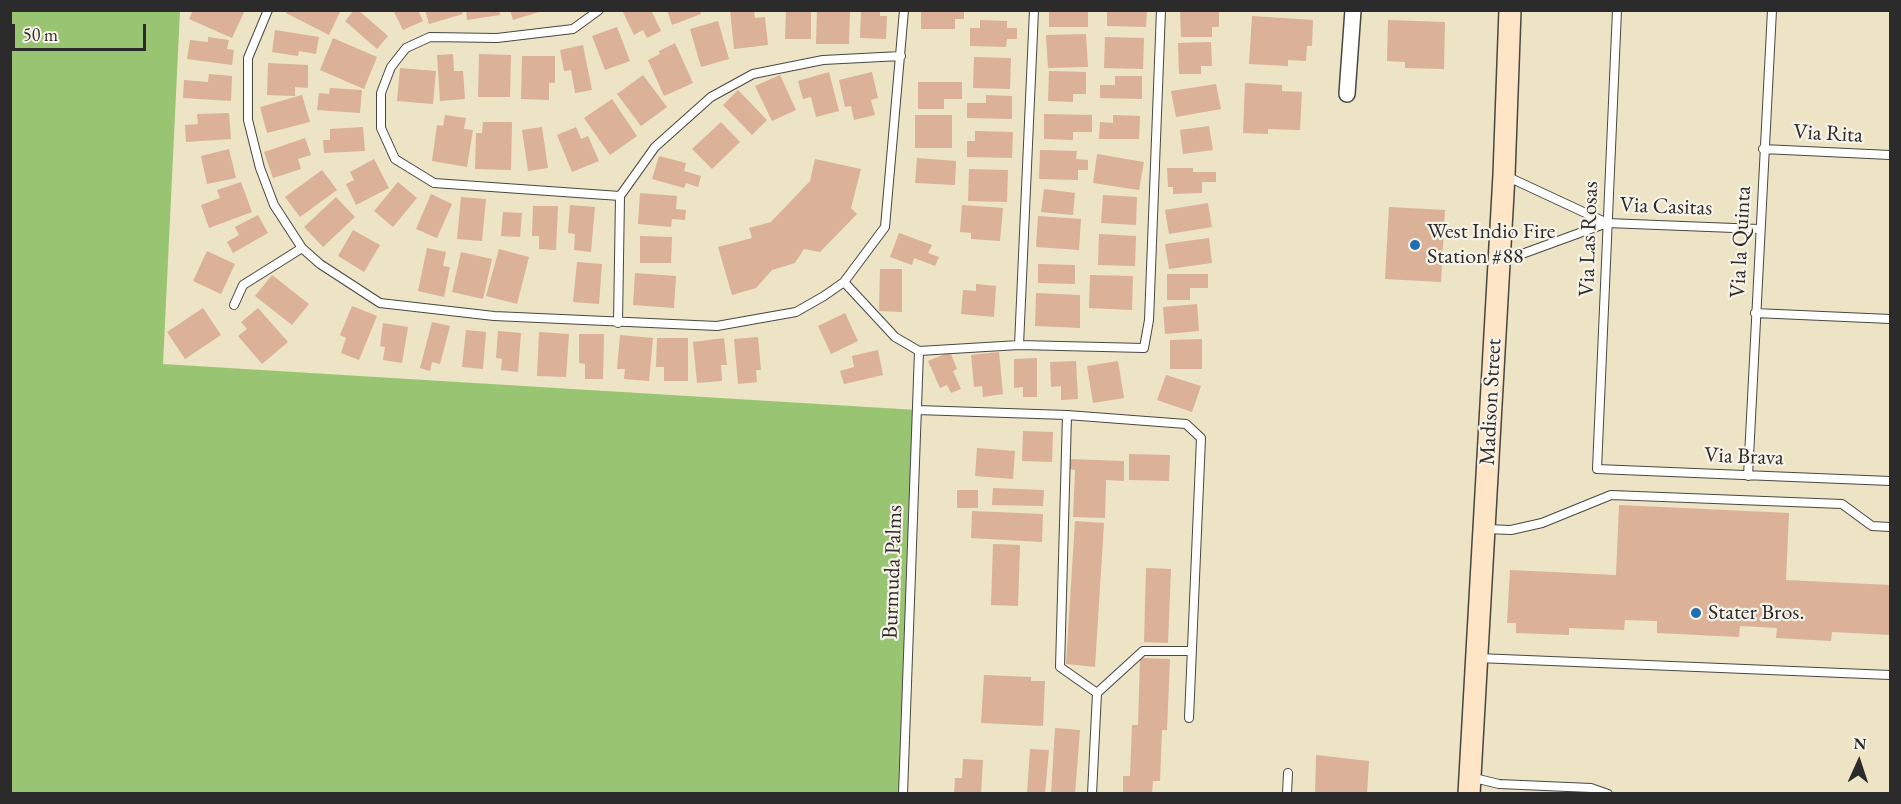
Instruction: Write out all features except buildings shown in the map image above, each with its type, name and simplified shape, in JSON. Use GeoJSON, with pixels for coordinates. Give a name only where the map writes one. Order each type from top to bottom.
{"type":"FeatureCollection","features":[{"type":"Feature","properties":{"kind":"main road","name":"Madison Street"},"geometry":{"type":"LineString","coordinates":[[1469,785],[1504,176],[1510,10]]}},
{"type":"Feature","properties":{"kind":"street"},"geometry":{"type":"LineString","coordinates":[[1347,94],[1353,10]]}},
{"type":"Feature","properties":{"kind":"lane"},"geometry":{"type":"LineString","coordinates":[[268,10],[248,58],[248,120],[260,168],[274,206],[302,249],[320,264],[348,279],[380,303],[494,316],[618,324],[717,326],[796,312],[844,282],[885,227],[904,10]]}},
{"type":"Feature","properties":{"kind":"lane"},"geometry":{"type":"LineString","coordinates":[[599,10],[573,29],[497,38],[430,37],[406,48],[392,67],[381,93],[381,128],[395,159],[434,183],[620,195]]}},
{"type":"Feature","properties":{"kind":"lane"},"geometry":{"type":"LineString","coordinates":[[1019,345],[1034,10]]}},
{"type":"Feature","properties":{"kind":"lane"},"geometry":{"type":"LineString","coordinates":[[844,282],[895,337],[919,351],[1019,345],[1144,348],[1149,320],[1161,10]]}},
{"type":"Feature","properties":{"kind":"lane","name":"Via Las Rosas"},"geometry":{"type":"LineString","coordinates":[[1597,470],[1617,10]]}},
{"type":"Feature","properties":{"kind":"lane","name":"Via la Quinta"},"geometry":{"type":"LineString","coordinates":[[1748,476],[1763,149],[1772,10]]}},
{"type":"Feature","properties":{"kind":"lane"},"geometry":{"type":"LineString","coordinates":[[618,324],[620,195],[655,147],[711,97],[753,74],[823,60],[901,56]]}},
{"type":"Feature","properties":{"kind":"lane","name":"Via Rita"},"geometry":{"type":"LineString","coordinates":[[1763,149],[1890,155]]}},
{"type":"Feature","properties":{"kind":"lane","name":"Via Casitas"},"geometry":{"type":"LineString","coordinates":[[1504,176],[1607,223]]}},
{"type":"Feature","properties":{"kind":"lane","name":"Via Casitas"},"geometry":{"type":"LineString","coordinates":[[1499,262],[1607,223],[1759,229]]}},
{"type":"Feature","properties":{"kind":"lane"},"geometry":{"type":"LineString","coordinates":[[234,304],[243,285],[302,249]]}},
{"type":"Feature","properties":{"kind":"lane"},"geometry":{"type":"LineString","coordinates":[[1755,314],[1890,319]]}},
{"type":"Feature","properties":{"kind":"lane","name":"Burmuda Palms"},"geometry":{"type":"LineString","coordinates":[[903,794],[919,351]]}},
{"type":"Feature","properties":{"kind":"lane"},"geometry":{"type":"LineString","coordinates":[[917,410],[1067,415],[1186,424],[1201,438],[1190,718]]}},
{"type":"Feature","properties":{"kind":"lane"},"geometry":{"type":"LineString","coordinates":[[1067,415],[1060,667],[1096,693]]}},
{"type":"Feature","properties":{"kind":"lane","name":"Via Brava"},"geometry":{"type":"LineString","coordinates":[[1597,470],[1890,481]]}},
{"type":"Feature","properties":{"kind":"lane"},"geometry":{"type":"LineString","coordinates":[[1484,529],[1512,530],[1542,523],[1611,495],[1842,504],[1872,525],[1890,527]]}},
{"type":"Feature","properties":{"kind":"lane"},"geometry":{"type":"LineString","coordinates":[[1092,794],[1096,693],[1143,651],[1192,651]]}},
{"type":"Feature","properties":{"kind":"lane"},"geometry":{"type":"LineString","coordinates":[[1476,658],[1890,675]]}},
{"type":"Feature","properties":{"kind":"lane"},"geometry":{"type":"LineString","coordinates":[[1287,794],[1288,773]]}},
{"type":"Feature","properties":{"kind":"lane"},"geometry":{"type":"LineString","coordinates":[[1469,785],[1499,784],[1552,790],[1591,788],[1608,794]]}},
{"type":"Feature","properties":{"kind":"green space"},"geometry":{"type":"Polygon","coordinates":[[[10,11],[180,11],[163,364],[917,410],[903,793],[11,793],[10,11]]]}},
{"type":"Feature","properties":{"kind":"place","name":"West Indio Fire Station #88"},"geometry":{"type":"Point","coordinates":[1415,245]}},
{"type":"Feature","properties":{"kind":"place","name":"Stater Bros."},"geometry":{"type":"Point","coordinates":[1696,613]}}]}
